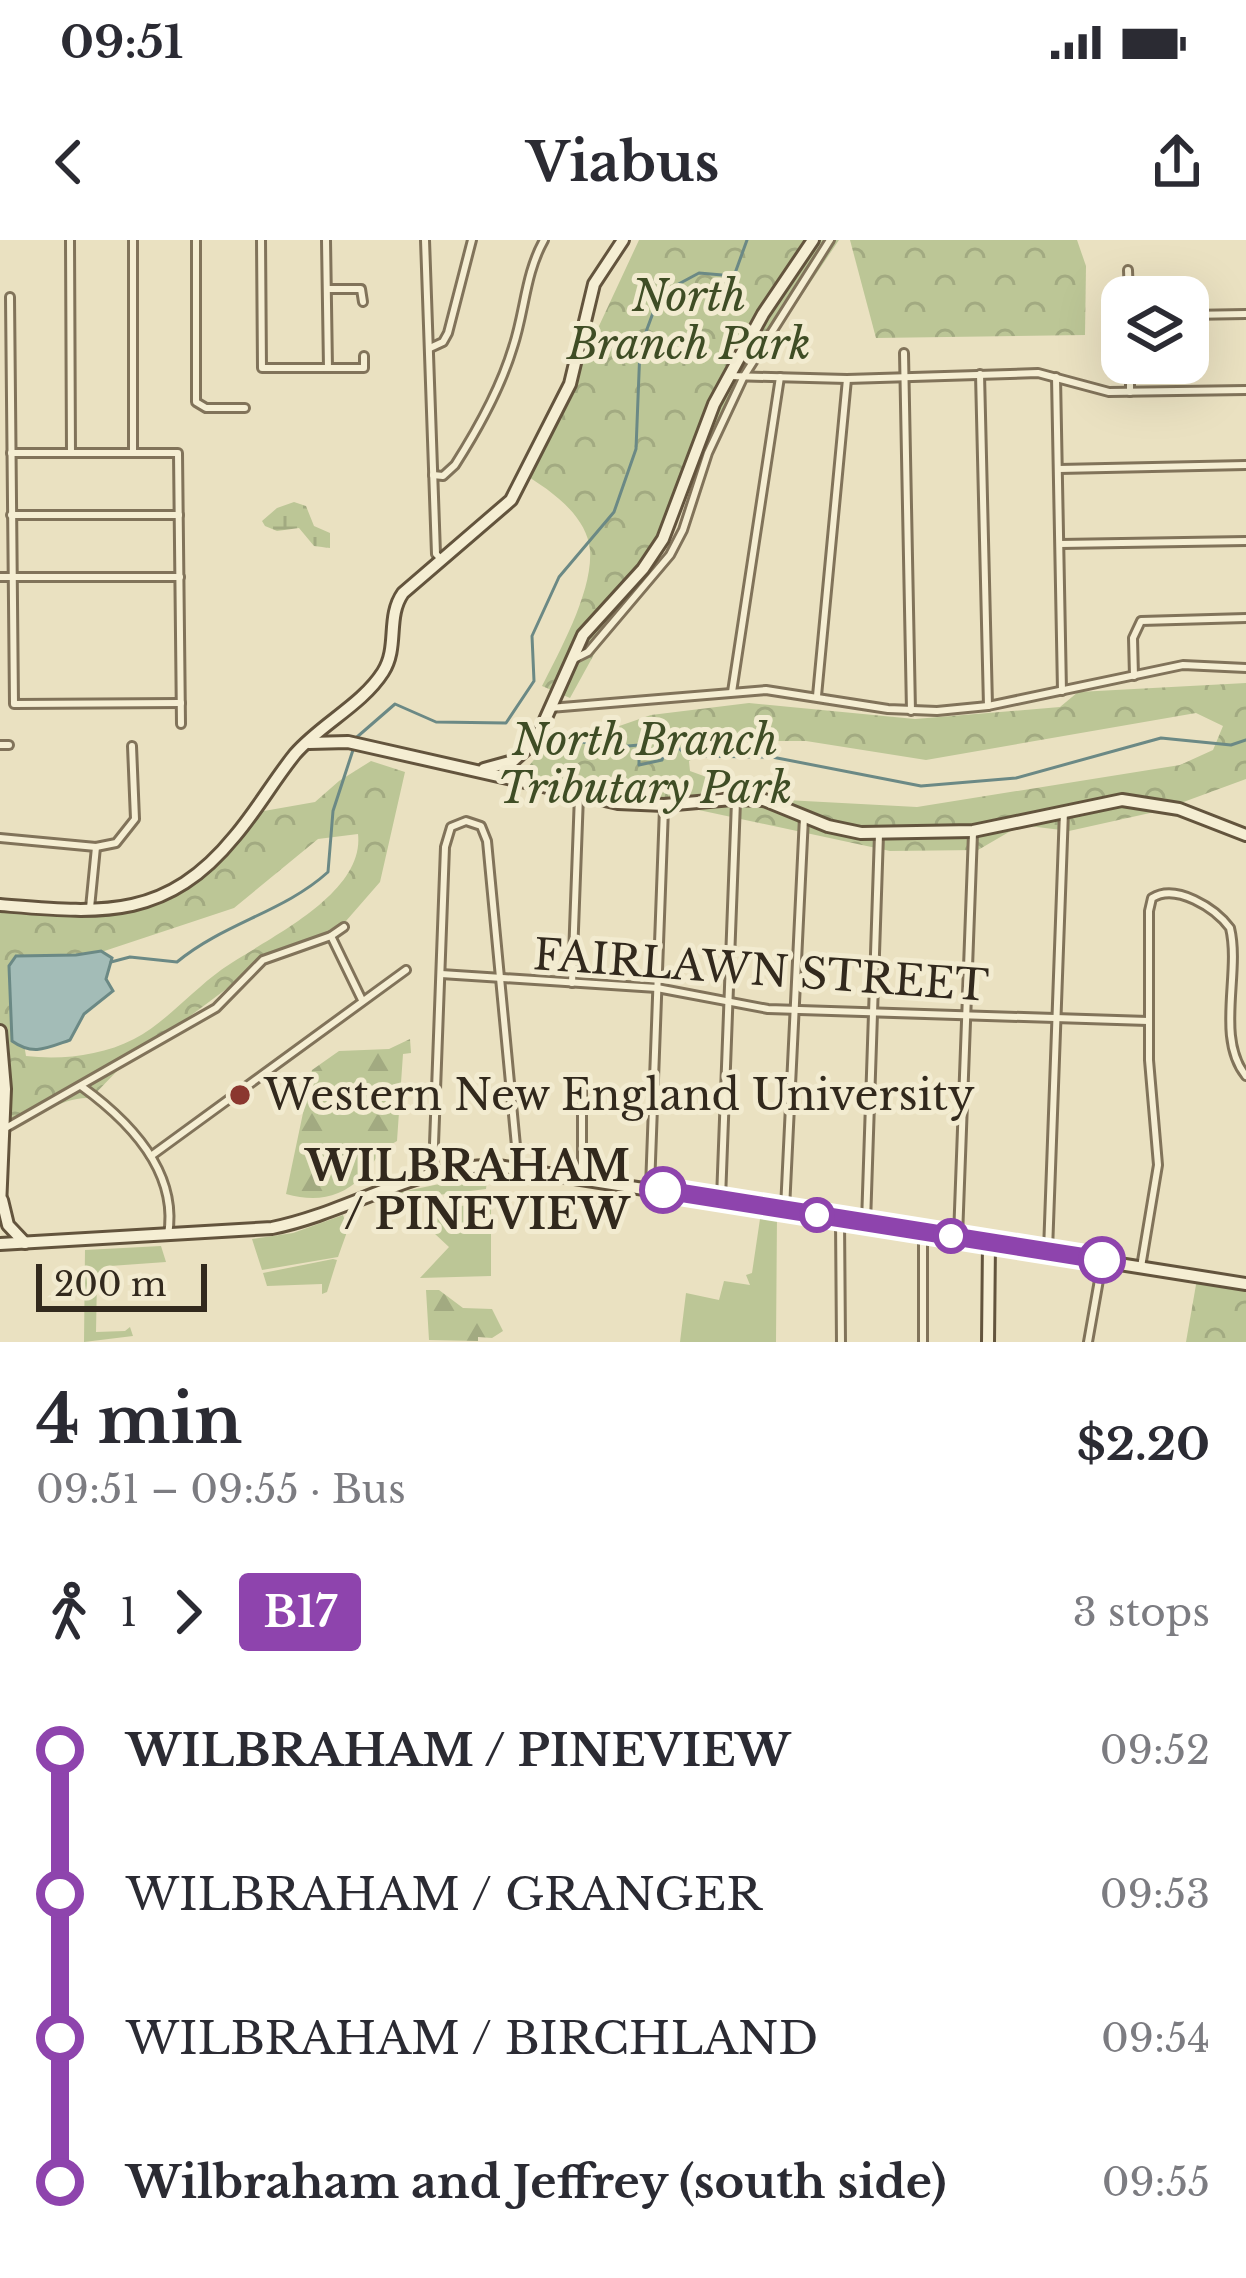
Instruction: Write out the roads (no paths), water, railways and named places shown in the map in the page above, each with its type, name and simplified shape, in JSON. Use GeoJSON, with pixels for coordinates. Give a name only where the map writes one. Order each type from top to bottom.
{"type":"FeatureCollection","features":[{"type":"Feature","properties":{"kind":"street"},"geometry":{"type":"LineString","coordinates":[[70,240],[71,453]]}},
{"type":"Feature","properties":{"kind":"street"},"geometry":{"type":"LineString","coordinates":[[133,240],[134,452]]}},
{"type":"Feature","properties":{"kind":"street"},"geometry":{"type":"LineString","coordinates":[[196,240],[196,402],[206,408],[244,408]]}},
{"type":"Feature","properties":{"kind":"street"},"geometry":{"type":"LineString","coordinates":[[261,240],[262,368],[364,368],[364,356]]}},
{"type":"Feature","properties":{"kind":"street"},"geometry":{"type":"LineString","coordinates":[[326,240],[328,368]]}},
{"type":"Feature","properties":{"kind":"street"},"geometry":{"type":"LineString","coordinates":[[425,240],[436,554],[442,561]]}},
{"type":"Feature","properties":{"kind":"street"},"geometry":{"type":"LineString","coordinates":[[430,348],[443,342],[448,333],[472,240]]}},
{"type":"Feature","properties":{"kind":"street"},"geometry":{"type":"LineString","coordinates":[[433,475],[443,476],[455,465],[505,369],[531,269],[544,240]]}},
{"type":"Feature","properties":{"kind":"street"},"geometry":{"type":"LineString","coordinates":[[0,905],[90,911],[122,910],[150,902],[203,867],[237,834],[301,748],[383,673],[392,648],[397,603],[502,510],[518,489],[570,384],[594,284],[623,240]]}},
{"type":"Feature","properties":{"kind":"street"},"geometry":{"type":"LineString","coordinates":[[468,769],[510,762],[536,740],[568,660],[589,626],[643,569],[663,539],[698,441],[729,376],[763,314],[813,240]]}},
{"type":"Feature","properties":{"kind":"street"},"geometry":{"type":"LineString","coordinates":[[568,660],[588,652],[670,555],[708,453],[744,376],[830,240]]}},
{"type":"Feature","properties":{"kind":"street"},"geometry":{"type":"LineString","coordinates":[[1128,270],[1128,276]]}},
{"type":"Feature","properties":{"kind":"street"},"geometry":{"type":"LineString","coordinates":[[363,278],[363,302]]}},
{"type":"Feature","properties":{"kind":"street"},"geometry":{"type":"LineString","coordinates":[[327,289],[363,291]]}},
{"type":"Feature","properties":{"kind":"street"},"geometry":{"type":"LineString","coordinates":[[10,297],[14,704],[181,703]]}},
{"type":"Feature","properties":{"kind":"street"},"geometry":{"type":"LineString","coordinates":[[1209,315],[1246,314]]}},
{"type":"Feature","properties":{"kind":"street"},"geometry":{"type":"LineString","coordinates":[[904,353],[911,711]]}},
{"type":"Feature","properties":{"kind":"street"},"geometry":{"type":"LineString","coordinates":[[729,376],[847,379],[1038,373],[1096,390],[1246,390]]}},
{"type":"Feature","properties":{"kind":"street"},"geometry":{"type":"LineString","coordinates":[[980,374],[988,706]]}},
{"type":"Feature","properties":{"kind":"street"},"geometry":{"type":"LineString","coordinates":[[732,692],[780,377]]}},
{"type":"Feature","properties":{"kind":"street"},"geometry":{"type":"LineString","coordinates":[[1056,377],[1062,691]]}},
{"type":"Feature","properties":{"kind":"street"},"geometry":{"type":"LineString","coordinates":[[817,697],[847,379]]}},
{"type":"Feature","properties":{"kind":"street"},"geometry":{"type":"LineString","coordinates":[[1130,384],[1130,392]]}},
{"type":"Feature","properties":{"kind":"street"},"geometry":{"type":"LineString","coordinates":[[10,453],[178,453],[181,724]]}},
{"type":"Feature","properties":{"kind":"street"},"geometry":{"type":"LineString","coordinates":[[1059,469],[1246,465]]}},
{"type":"Feature","properties":{"kind":"street"},"geometry":{"type":"LineString","coordinates":[[11,515],[179,515]]}},
{"type":"Feature","properties":{"kind":"street"},"geometry":{"type":"LineString","coordinates":[[1060,544],[1246,541]]}},
{"type":"Feature","properties":{"kind":"street"},"geometry":{"type":"LineString","coordinates":[[0,577],[180,577]]}},
{"type":"Feature","properties":{"kind":"street"},"geometry":{"type":"LineString","coordinates":[[1134,676],[1132,638],[1141,621],[1246,618]]}},
{"type":"Feature","properties":{"kind":"street"},"geometry":{"type":"LineString","coordinates":[[550,708],[771,691],[911,711],[988,706],[1195,664],[1246,668]]}},
{"type":"Feature","properties":{"kind":"street"},"geometry":{"type":"LineString","coordinates":[[323,728],[334,739],[579,795],[664,805],[764,800],[836,828],[879,834],[973,831],[1116,801],[1151,802],[1189,812],[1246,836]]}},
{"type":"Feature","properties":{"kind":"street"},"geometry":{"type":"LineString","coordinates":[[301,748],[314,742],[347,742]]}},
{"type":"Feature","properties":{"kind":"street"},"geometry":{"type":"LineString","coordinates":[[0,838],[96,847],[124,838],[135,819],[132,746]]}},
{"type":"Feature","properties":{"kind":"street"},"geometry":{"type":"LineString","coordinates":[[510,762],[514,780]]}},
{"type":"Feature","properties":{"kind":"street"},"geometry":{"type":"LineString","coordinates":[[572,983],[579,795]]}},
{"type":"Feature","properties":{"kind":"street"},"geometry":{"type":"LineString","coordinates":[[721,1199],[736,798]]}},
{"type":"Feature","properties":{"kind":"street"},"geometry":{"type":"LineString","coordinates":[[650,1188],[664,805]]}},
{"type":"Feature","properties":{"kind":"street"},"geometry":{"type":"LineString","coordinates":[[1048,1251],[1064,811]]}},
{"type":"Feature","properties":{"kind":"street"},"geometry":{"type":"LineString","coordinates":[[784,1209],[804,815]]}},
{"type":"Feature","properties":{"kind":"street"},"geometry":{"type":"LineString","coordinates":[[433,1171],[446,838],[460,822],[480,825],[487,841],[518,1167]]}},
{"type":"Feature","properties":{"kind":"street"},"geometry":{"type":"LineString","coordinates":[[958,1237],[973,831]]}},
{"type":"Feature","properties":{"kind":"street"},"geometry":{"type":"LineString","coordinates":[[866,1223],[879,834]]}},
{"type":"Feature","properties":{"kind":"street"},"geometry":{"type":"LineString","coordinates":[[90,911],[96,847]]}},
{"type":"Feature","properties":{"kind":"street"},"geometry":{"type":"LineString","coordinates":[[1141,1267],[1158,1169],[1148,1022],[1149,910],[1154,896],[1172,892],[1215,913],[1231,930],[1233,1046],[1246,1076]]}},
{"type":"Feature","properties":{"kind":"street"},"geometry":{"type":"LineString","coordinates":[[4,1129],[216,1008],[263,960],[344,927]]}},
{"type":"Feature","properties":{"kind":"street"},"geometry":{"type":"LineString","coordinates":[[331,936],[362,1000]]}},
{"type":"Feature","properties":{"kind":"street"},"geometry":{"type":"LineString","coordinates":[[151,1156],[406,970]]}},
{"type":"Feature","properties":{"kind":"street","name":"FAIRLAWN STREET"},"geometry":{"type":"LineString","coordinates":[[441,974],[657,988],[727,1004],[794,1010],[1148,1022]]}},
{"type":"Feature","properties":{"kind":"street"},"geometry":{"type":"LineString","coordinates":[[0,1031],[4,1129],[0,1207]]}},
{"type":"Feature","properties":{"kind":"street"},"geometry":{"type":"LineString","coordinates":[[81,1086],[124,1120],[151,1156],[166,1197],[168,1234]]}},
{"type":"Feature","properties":{"kind":"street"},"geometry":{"type":"LineString","coordinates":[[582,1091],[582,1177]]}},
{"type":"Feature","properties":{"kind":"street"},"geometry":{"type":"LineString","coordinates":[[0,1244],[267,1228],[302,1221],[433,1171],[518,1167],[1246,1284]]}},
{"type":"Feature","properties":{"kind":"street"},"geometry":{"type":"LineString","coordinates":[[2,1198],[8,1226],[25,1243]]}},
{"type":"Feature","properties":{"kind":"street"},"geometry":{"type":"LineString","coordinates":[[840,1219],[841,1342]]}},
{"type":"Feature","properties":{"kind":"street"},"geometry":{"type":"LineString","coordinates":[[923,1232],[923,1342]]}},
{"type":"Feature","properties":{"kind":"street"},"geometry":{"type":"LineString","coordinates":[[988,1342],[989,1242]]}},
{"type":"Feature","properties":{"kind":"street"},"geometry":{"type":"LineString","coordinates":[[1088,1342],[1102,1260]]}},
{"type":"Feature","properties":{"kind":"water"},"geometry":{"type":"Polygon","coordinates":[[[101,951],[112,958],[106,979],[113,991],[84,1014],[70,1040],[34,1049],[12,1041],[9,966],[16,956],[101,951]]]}},
{"type":"Feature","properties":{"kind":"waterway"},"geometry":{"type":"LineString","coordinates":[[357,737],[395,704],[436,722],[506,723],[534,681],[532,636],[559,577],[614,512],[636,449],[640,348],[660,294],[699,273],[734,276],[747,240]]}},
{"type":"Feature","properties":{"kind":"waterway"},"geometry":{"type":"LineString","coordinates":[[547,737],[617,747],[639,745],[639,765],[662,760],[666,745],[687,756],[772,757],[921,786],[1016,778],[1161,738],[1231,745],[1246,740]]}},
{"type":"Feature","properties":{"kind":"waterway"},"geometry":{"type":"LineString","coordinates":[[111,962],[130,957],[177,962],[328,872],[333,811],[353,750]]}},
{"type":"Feature","properties":{"kind":"place","name":"Western New England University"},"geometry":{"type":"Point","coordinates":[240,1095]}},
{"type":"Feature","properties":{"kind":"place","name":"WILBRAHAM / PINEVIEW"},"geometry":{"type":"Point","coordinates":[663,1190]}},
{"type":"Feature","properties":{"kind":"park label","name":"North Branch Park"},"geometry":{"type":"Point","coordinates":[689,320]}},
{"type":"Feature","properties":{"kind":"park label","name":"North Branch Tributary Park"},"geometry":{"type":"Point","coordinates":[645,764]}}]}
